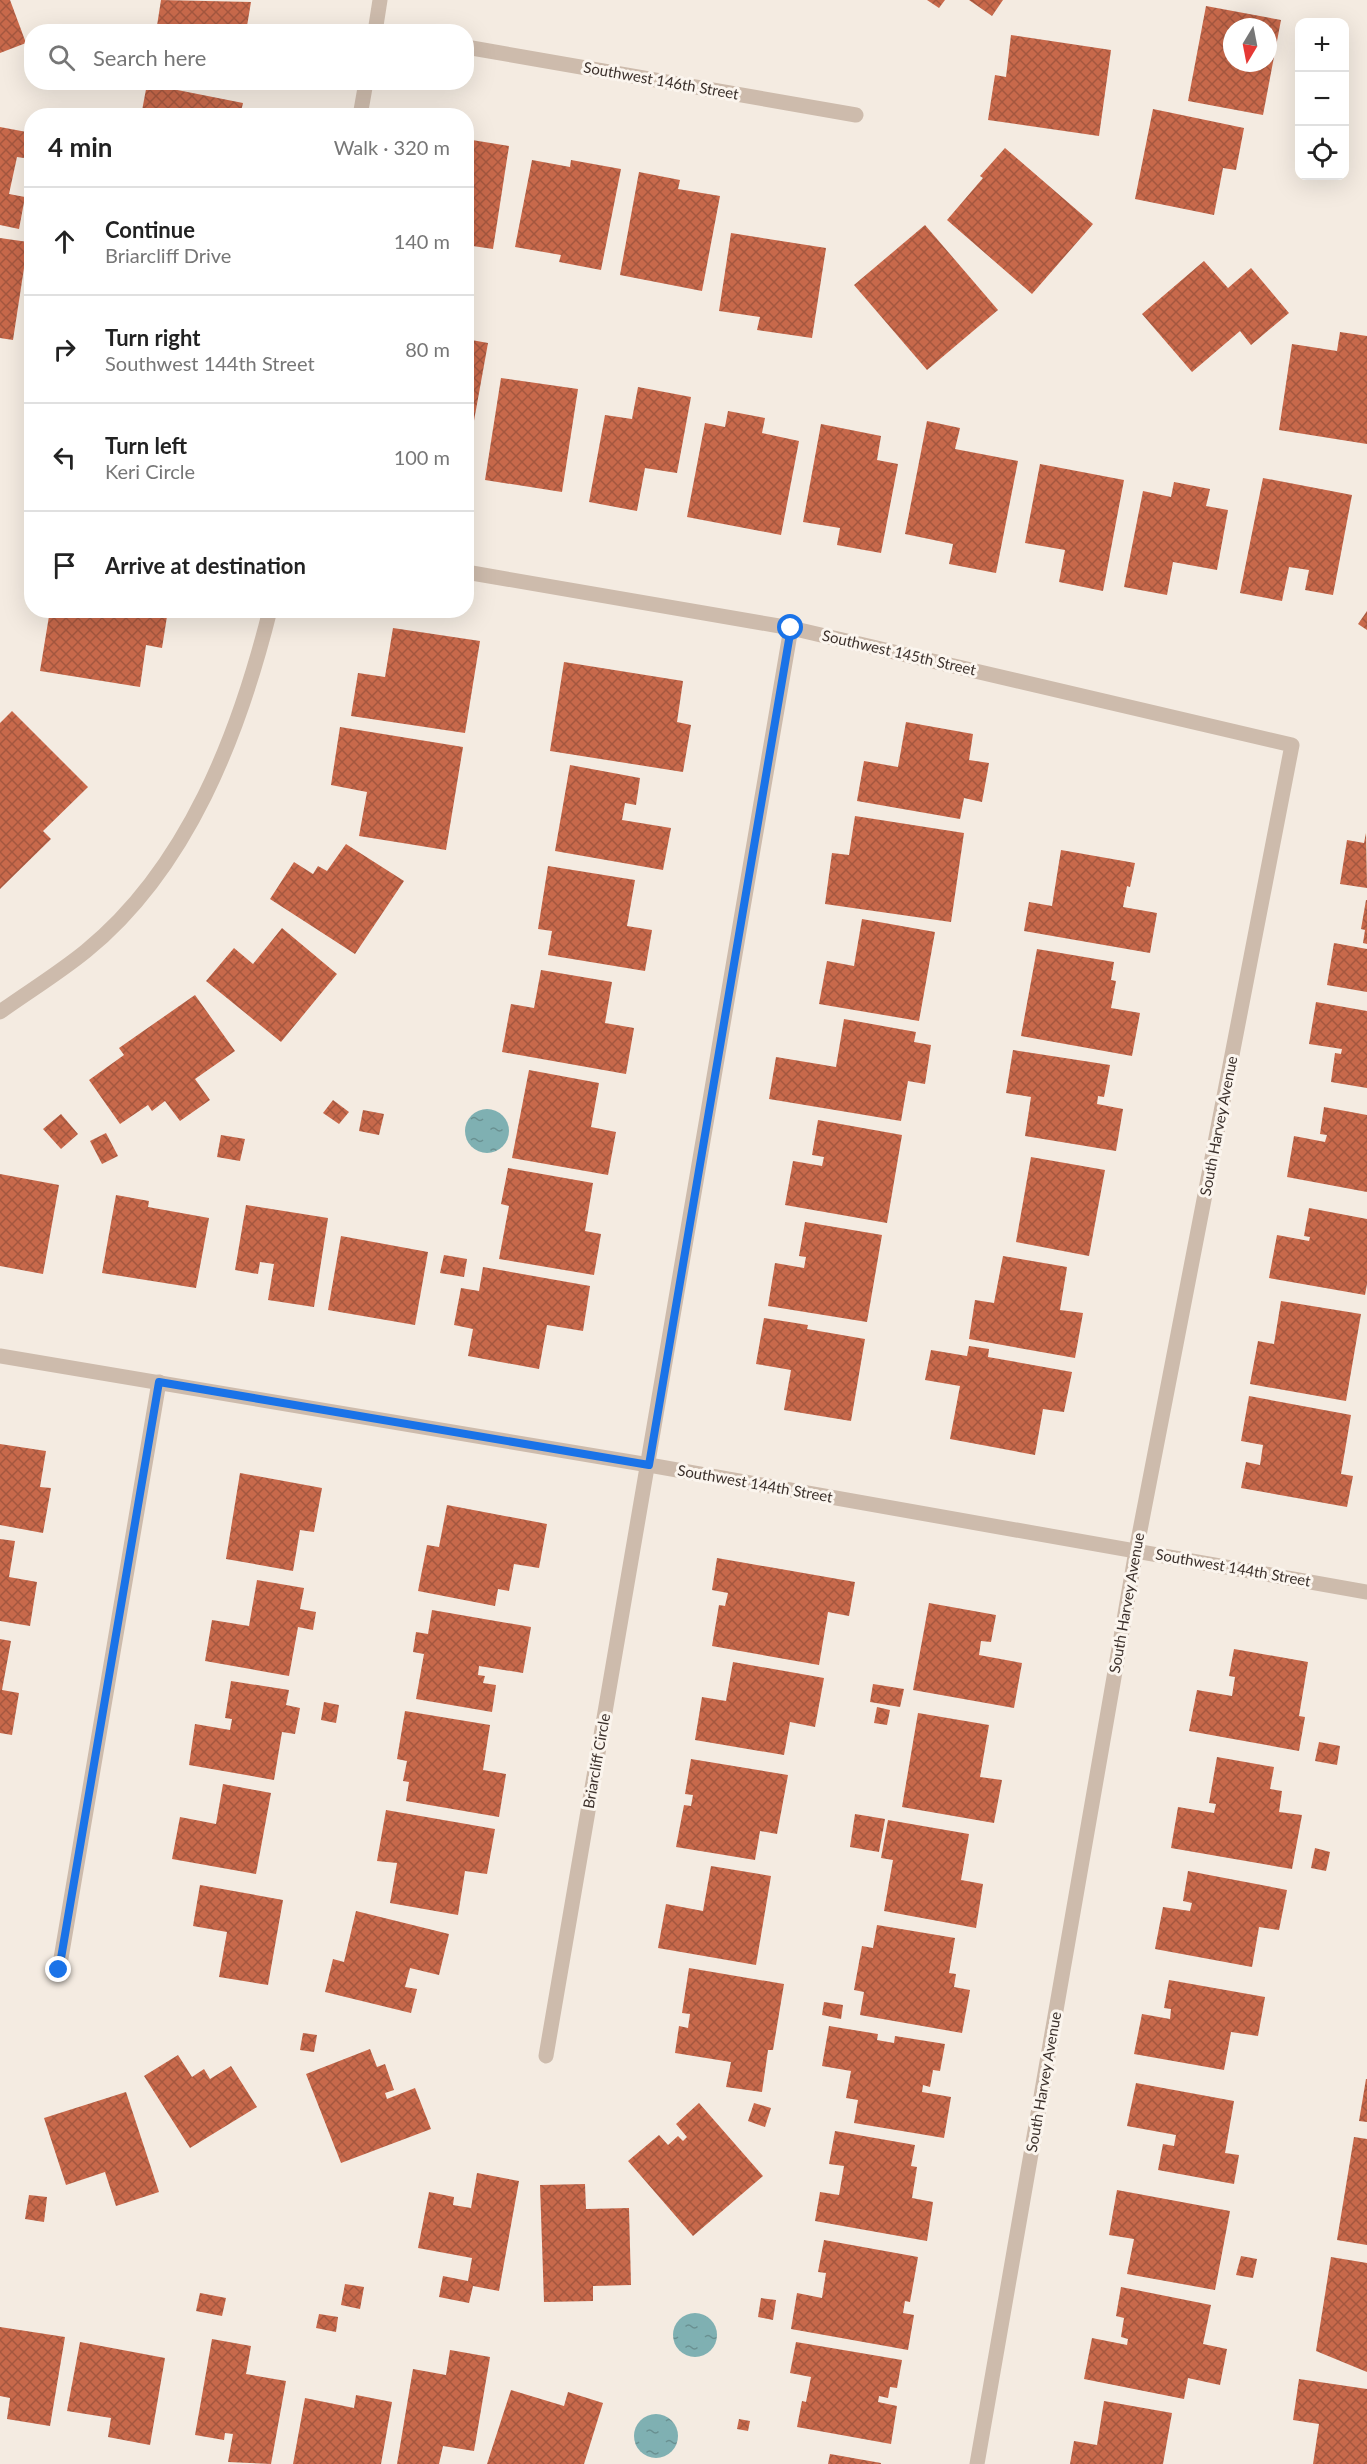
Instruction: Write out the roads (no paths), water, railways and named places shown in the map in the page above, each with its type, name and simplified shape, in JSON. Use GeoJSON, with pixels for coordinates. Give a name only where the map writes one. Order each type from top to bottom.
{"type":"FeatureCollection","features":[{"type":"Feature","properties":{"kind":"street"},"geometry":{"type":"LineString","coordinates":[[377,24],[380,0]]}},
{"type":"Feature","properties":{"kind":"street","name":"Southwest 146th Street"},"geometry":{"type":"LineString","coordinates":[[474,48],[856,115]]}},
{"type":"Feature","properties":{"kind":"street"},"geometry":{"type":"LineString","coordinates":[[361,108],[365,90]]}},
{"type":"Feature","properties":{"kind":"street","name":"Southwest 145th Street"},"geometry":{"type":"LineString","coordinates":[[474,573],[791,628],[1292,745]]}},
{"type":"Feature","properties":{"kind":"street"},"geometry":{"type":"LineString","coordinates":[[0,1012],[87,951],[134,903],[165,864],[194,817],[227,747],[247,690],[268,618]]}},
{"type":"Feature","properties":{"kind":"street","name":"Briarcliff Circle"},"geometry":{"type":"LineString","coordinates":[[546,2056],[791,628]]}},
{"type":"Feature","properties":{"kind":"street","name":"South Harvey Avenue"},"geometry":{"type":"LineString","coordinates":[[977,2464],[1136,1551],[1292,745]]}},
{"type":"Feature","properties":{"kind":"street","name":"Southwest 144th Street"},"geometry":{"type":"LineString","coordinates":[[0,1356],[649,1465],[1367,1592]]}},
{"type":"Feature","properties":{"kind":"street"},"geometry":{"type":"LineString","coordinates":[[59,1970],[159,1382]]}},
{"type":"Feature","properties":{"kind":"water"},"geometry":{"type":"Polygon","coordinates":[[[487,1109],[502,1116],[509,1131],[502,1146],[487,1153],[472,1146],[465,1131],[472,1116],[487,1109]]]}},
{"type":"Feature","properties":{"kind":"water"},"geometry":{"type":"Polygon","coordinates":[[[695,2313],[710,2320],[717,2335],[710,2350],[695,2357],[680,2350],[673,2335],[680,2320],[695,2313]]]}},
{"type":"Feature","properties":{"kind":"water"},"geometry":{"type":"Polygon","coordinates":[[[656,2414],[665,2415],[672,2420],[677,2427],[677,2445],[672,2452],[665,2457],[656,2458],[647,2457],[640,2452],[635,2445],[634,2436],[635,2427],[640,2420],[647,2415],[656,2414]]]}}]}
